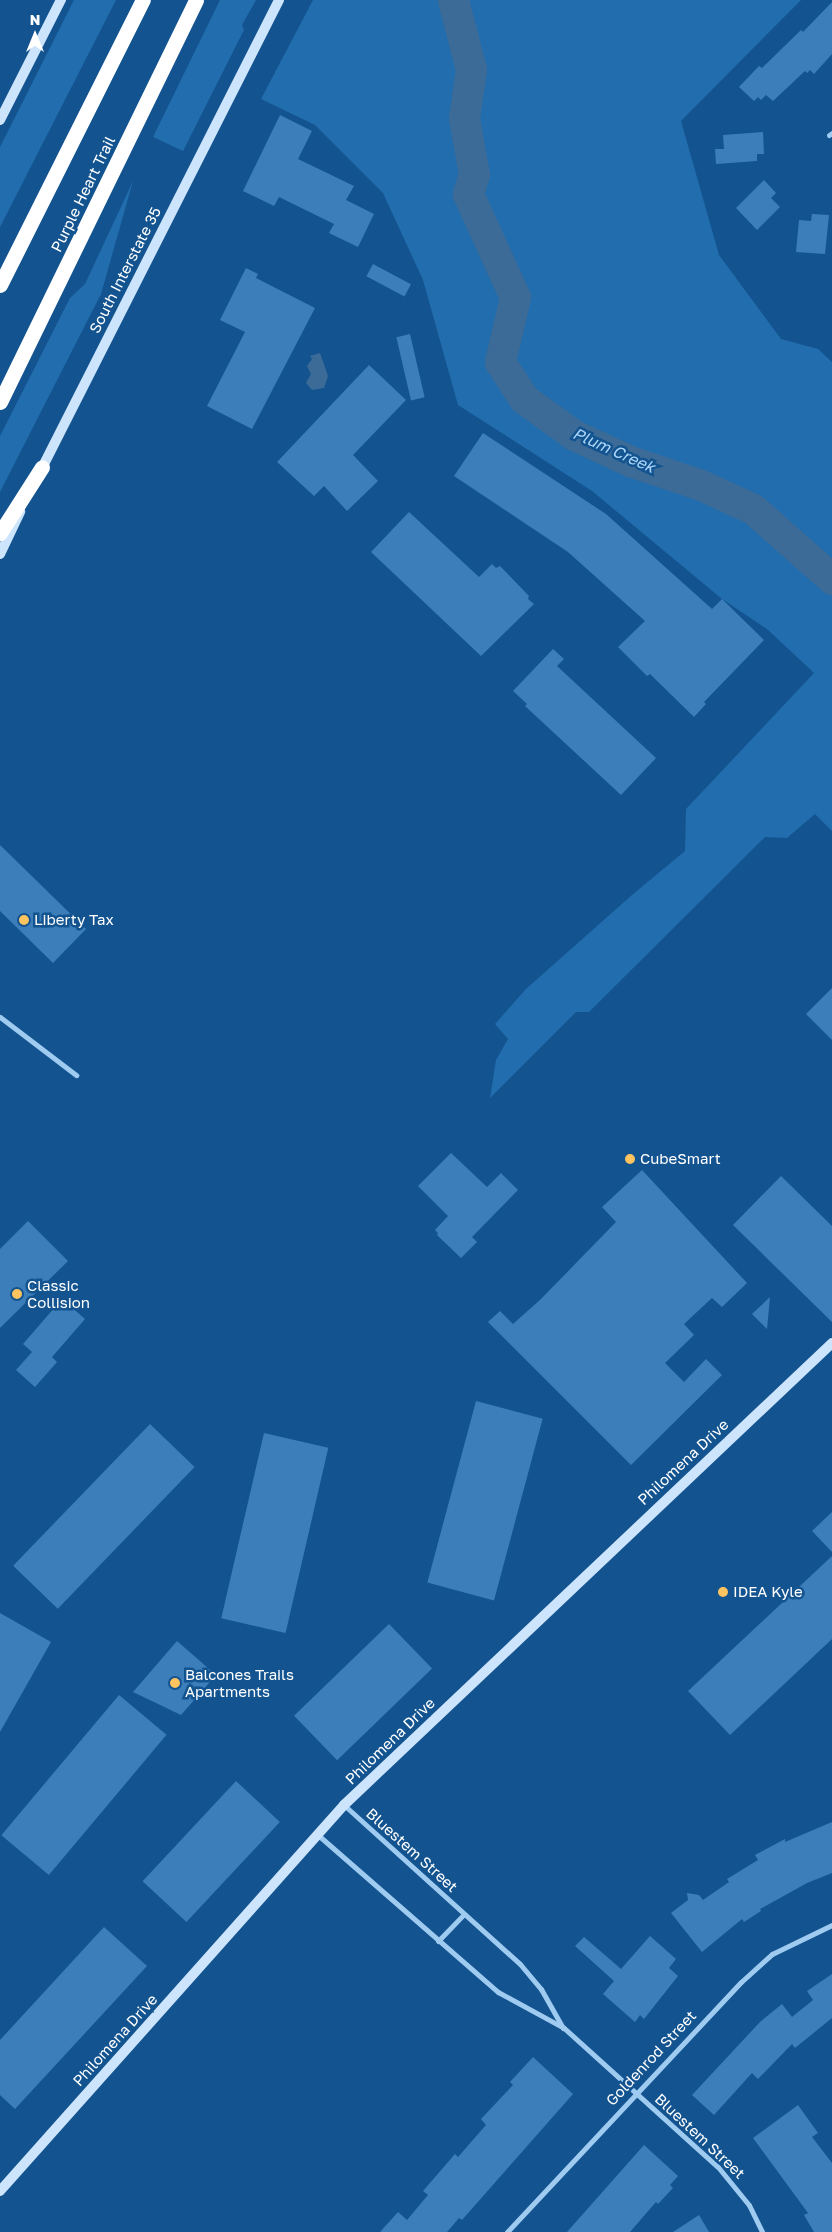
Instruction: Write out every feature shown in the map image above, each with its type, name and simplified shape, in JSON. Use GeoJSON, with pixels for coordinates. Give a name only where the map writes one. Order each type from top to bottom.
{"type":"FeatureCollection","features":[{"type":"Feature","properties":{"kind":"highway"},"geometry":{"type":"LineString","coordinates":[[0,285],[143,0]]}},
{"type":"Feature","properties":{"kind":"highway","name":"Purple Heart Trail"},"geometry":{"type":"LineString","coordinates":[[0,402],[196,0]]}},
{"type":"Feature","properties":{"kind":"highway"},"geometry":{"type":"LineString","coordinates":[[0,533],[42,467]]}},
{"type":"Feature","properties":{"kind":"street"},"geometry":{"type":"LineString","coordinates":[[0,120],[61,0]]}},
{"type":"Feature","properties":{"kind":"street","name":"South Interstate 35"},"geometry":{"type":"LineString","coordinates":[[0,554],[278,0]]}},
{"type":"Feature","properties":{"kind":"street"},"geometry":{"type":"LineString","coordinates":[[0,1017],[76,1075]]}},
{"type":"Feature","properties":{"kind":"street","name":"Philomena Drive"},"geometry":{"type":"LineString","coordinates":[[0,2191],[344,1805],[832,1343]]}},
{"type":"Feature","properties":{"kind":"street","name":"Bluestem Street"},"geometry":{"type":"LineString","coordinates":[[344,1805],[520,1964],[540,1990],[564,2028]]}},
{"type":"Feature","properties":{"kind":"street","name":"Bluestem Street"},"geometry":{"type":"LineString","coordinates":[[318,1835],[498,1992],[564,2028],[718,2167],[749,2205],[762,2232]]}},
{"type":"Feature","properties":{"kind":"street"},"geometry":{"type":"LineString","coordinates":[[438,1941],[464,1914]]}},
{"type":"Feature","properties":{"kind":"street","name":"Goldenrod Street"},"geometry":{"type":"LineString","coordinates":[[507,2232],[635,2093],[741,1982],[772,1954],[832,1925]]}},
{"type":"Feature","properties":{"kind":"shaded area"},"geometry":{"type":"Polygon","coordinates":[[[74,0],[116,0],[0,227],[0,147],[74,0]]]}},
{"type":"Feature","properties":{"kind":"shaded area"},"geometry":{"type":"Polygon","coordinates":[[[220,0],[256,0],[242,25],[244,30],[183,151],[153,137],[220,0]]]}},
{"type":"Feature","properties":{"kind":"shaded area"},"geometry":{"type":"Polygon","coordinates":[[[313,0],[801,0],[681,121],[719,255],[781,339],[818,349],[832,362],[832,831],[815,814],[787,838],[765,837],[589,1012],[576,1012],[490,1098],[496,1060],[508,1039],[495,1024],[526,989],[632,895],[685,851],[686,809],[814,673],[767,629],[722,599],[592,491],[458,405],[423,280],[383,193],[315,125],[261,99],[313,0]]]}},
{"type":"Feature","properties":{"kind":"shaded area"},"geometry":{"type":"Polygon","coordinates":[[[133,181],[101,294],[0,492],[0,436],[70,298],[85,284],[133,181]]]}},
{"type":"Feature","properties":{"kind":"shaded area"},"geometry":{"type":"Polygon","coordinates":[[[320,353],[328,376],[324,388],[312,390],[306,383],[311,374],[307,366],[312,359],[310,356],[320,353]]]}},
{"type":"Feature","properties":{"kind":"building"},"geometry":{"type":"Polygon","coordinates":[[[832,2],[832,54],[814,74],[810,70],[807,73],[805,71],[773,101],[766,95],[761,100],[758,97],[754,101],[739,87],[759,66],[762,68],[801,30],[803,32],[832,2]]]}},
{"type":"Feature","properties":{"kind":"building"},"geometry":{"type":"Polygon","coordinates":[[[280,115],[312,131],[298,159],[354,186],[346,200],[374,214],[358,247],[329,233],[334,224],[279,197],[274,206],[243,191],[280,115]]]}},
{"type":"Feature","properties":{"kind":"building"},"geometry":{"type":"Polygon","coordinates":[[[763,132],[764,154],[757,154],[757,161],[716,164],[715,149],[724,149],[723,135],[763,132]]]}},
{"type":"Feature","properties":{"kind":"building"},"geometry":{"type":"Polygon","coordinates":[[[764,180],[776,193],[771,198],[780,207],[757,230],[736,208],[764,180]]]}},
{"type":"Feature","properties":{"kind":"building"},"geometry":{"type":"Polygon","coordinates":[[[812,214],[829,215],[825,254],[796,252],[799,220],[811,221],[812,214]]]}},
{"type":"Feature","properties":{"kind":"building"},"geometry":{"type":"Polygon","coordinates":[[[373,264],[411,284],[404,297],[366,276],[373,264]]]}},
{"type":"Feature","properties":{"kind":"building"},"geometry":{"type":"Polygon","coordinates":[[[246,268],[258,274],[256,278],[315,308],[252,429],[207,406],[245,332],[220,320],[246,268]]]}},
{"type":"Feature","properties":{"kind":"building"},"geometry":{"type":"Polygon","coordinates":[[[410,334],[425,397],[411,400],[396,337],[410,334]]]}},
{"type":"Feature","properties":{"kind":"building"},"geometry":{"type":"Polygon","coordinates":[[[369,365],[406,400],[353,455],[378,481],[347,511],[324,486],[314,496],[277,462],[369,365]]]}},
{"type":"Feature","properties":{"kind":"building"},"geometry":{"type":"Polygon","coordinates":[[[483,433],[606,514],[712,609],[722,599],[764,640],[704,702],[706,704],[694,717],[650,674],[647,676],[618,647],[645,621],[568,552],[454,476],[483,433]]]}},
{"type":"Feature","properties":{"kind":"building"},"geometry":{"type":"Polygon","coordinates":[[[409,512],[479,577],[492,564],[496,568],[500,566],[529,596],[528,599],[534,604],[481,656],[371,552],[409,512]]]}},
{"type":"Feature","properties":{"kind":"building"},"geometry":{"type":"Polygon","coordinates":[[[553,649],[564,659],[557,666],[656,758],[621,795],[525,706],[527,704],[513,691],[553,649]]]}},
{"type":"Feature","properties":{"kind":"building"},"geometry":{"type":"Polygon","coordinates":[[[0,845],[86,929],[53,963],[0,911],[0,845]]]}},
{"type":"Feature","properties":{"kind":"building"},"geometry":{"type":"Polygon","coordinates":[[[832,988],[832,1040],[806,1014],[832,988]]]}},
{"type":"Feature","properties":{"kind":"building"},"geometry":{"type":"Polygon","coordinates":[[[451,1153],[487,1187],[501,1173],[518,1190],[472,1237],[477,1242],[461,1258],[437,1235],[438,1233],[435,1230],[448,1216],[418,1186],[451,1153]]]}},
{"type":"Feature","properties":{"kind":"building"},"geometry":{"type":"Polygon","coordinates":[[[642,1170],[747,1283],[722,1307],[712,1298],[684,1324],[694,1335],[665,1363],[684,1382],[706,1359],[722,1375],[631,1465],[488,1322],[500,1311],[513,1324],[541,1299],[616,1222],[602,1207],[642,1170]]]}},
{"type":"Feature","properties":{"kind":"building"},"geometry":{"type":"Polygon","coordinates":[[[781,1176],[832,1226],[832,1322],[733,1225],[781,1176]]]}},
{"type":"Feature","properties":{"kind":"building","name":"Classic Collision"},"geometry":{"type":"Polygon","coordinates":[[[28,1221],[68,1261],[0,1328],[0,1249],[28,1221]]]}},
{"type":"Feature","properties":{"kind":"building"},"geometry":{"type":"Polygon","coordinates":[[[770,1297],[767,1329],[752,1314],[770,1297]]]}},
{"type":"Feature","properties":{"kind":"building"},"geometry":{"type":"Polygon","coordinates":[[[62,1299],[85,1319],[52,1357],[57,1362],[35,1387],[16,1370],[32,1352],[23,1344],[62,1299]]]}},
{"type":"Feature","properties":{"kind":"building"},"geometry":{"type":"Polygon","coordinates":[[[476,1401],[543,1419],[494,1600],[427,1583],[476,1401]]]}},
{"type":"Feature","properties":{"kind":"building"},"geometry":{"type":"Polygon","coordinates":[[[150,1424],[195,1467],[58,1609],[13,1566],[150,1424]]]}},
{"type":"Feature","properties":{"kind":"building"},"geometry":{"type":"Polygon","coordinates":[[[264,1433],[328,1448],[286,1633],[221,1618],[264,1433]]]}},
{"type":"Feature","properties":{"kind":"building"},"geometry":{"type":"Polygon","coordinates":[[[832,1512],[832,1552],[812,1531],[832,1512]]]}},
{"type":"Feature","properties":{"kind":"building"},"geometry":{"type":"Polygon","coordinates":[[[832,1556],[832,1639],[730,1735],[688,1691],[832,1556]]]}},
{"type":"Feature","properties":{"kind":"building"},"geometry":{"type":"Polygon","coordinates":[[[0,1613],[51,1642],[0,1732],[0,1613]]]}},
{"type":"Feature","properties":{"kind":"building"},"geometry":{"type":"Polygon","coordinates":[[[389,1624],[432,1669],[337,1760],[294,1716],[389,1624]]]}},
{"type":"Feature","properties":{"kind":"building","name":"Balcones Trails Apartments"},"geometry":{"type":"Polygon","coordinates":[[[177,1641],[216,1675],[181,1715],[133,1692],[177,1641]]]}},
{"type":"Feature","properties":{"kind":"building"},"geometry":{"type":"Polygon","coordinates":[[[119,1695],[166,1735],[49,1875],[1,1835],[119,1695]]]}},
{"type":"Feature","properties":{"kind":"building"},"geometry":{"type":"Polygon","coordinates":[[[236,1781],[280,1822],[186,1922],[143,1881],[236,1781]]]}},
{"type":"Feature","properties":{"kind":"building"},"geometry":{"type":"Polygon","coordinates":[[[832,1822],[832,1873],[807,1883],[760,1909],[761,1911],[744,1922],[742,1919],[702,1952],[671,1913],[688,1900],[687,1893],[699,1895],[703,1900],[729,1882],[727,1879],[758,1860],[755,1855],[785,1839],[785,1842],[832,1822]]]}},
{"type":"Feature","properties":{"kind":"building"},"geometry":{"type":"Polygon","coordinates":[[[104,1927],[147,1966],[15,2109],[0,2095],[0,2040],[104,1927]]]}},
{"type":"Feature","properties":{"kind":"building"},"geometry":{"type":"Polygon","coordinates":[[[650,1936],[676,1959],[669,1968],[678,1976],[644,2019],[640,2015],[635,2022],[603,1994],[614,1981],[575,1946],[584,1937],[621,1969],[650,1936]]]}},
{"type":"Feature","properties":{"kind":"building"},"geometry":{"type":"Polygon","coordinates":[[[832,1974],[832,2018],[795,2048],[792,2044],[758,2079],[752,2073],[714,2115],[692,2095],[760,2022],[782,2004],[792,2017],[813,2000],[807,1991],[832,1974]]]}},
{"type":"Feature","properties":{"kind":"building"},"geometry":{"type":"Polygon","coordinates":[[[533,2057],[573,2094],[462,2220],[459,2218],[447,2232],[380,2232],[398,2212],[407,2220],[428,2195],[423,2191],[455,2154],[458,2157],[486,2125],[481,2119],[513,2085],[510,2082],[533,2057]]]}},
{"type":"Feature","properties":{"kind":"building"},"geometry":{"type":"Polygon","coordinates":[[[798,2105],[818,2133],[812,2137],[832,2163],[832,2232],[814,2232],[804,2215],[808,2213],[753,2138],[798,2105]]]}},
{"type":"Feature","properties":{"kind":"building"},"geometry":{"type":"Polygon","coordinates":[[[644,2145],[678,2176],[670,2185],[673,2188],[658,2204],[656,2202],[630,2232],[567,2232],[644,2145]]]}},
{"type":"Feature","properties":{"kind":"building"},"geometry":{"type":"Polygon","coordinates":[[[699,2215],[709,2232],[673,2232],[699,2215]]]}},
{"type":"Feature","properties":{"kind":"waterway","name":"Plum Creek"},"geometry":{"type":"LineString","coordinates":[[453,0],[471,69],[464,118],[474,174],[468,194],[515,297],[500,362],[524,399],[574,435],[630,461],[701,485],[753,509],[832,579]]}},
{"type":"Feature","properties":{"kind":"place","name":"Liberty Tax"},"geometry":{"type":"Point","coordinates":[24,920]}},
{"type":"Feature","properties":{"kind":"place","name":"CubeSmart"},"geometry":{"type":"Point","coordinates":[630,1159]}},
{"type":"Feature","properties":{"kind":"place","name":"Classic Collision"},"geometry":{"type":"Point","coordinates":[17,1294]}},
{"type":"Feature","properties":{"kind":"place","name":"IDEA Kyle"},"geometry":{"type":"Point","coordinates":[723,1592]}},
{"type":"Feature","properties":{"kind":"place","name":"Balcones Trails Apartments"},"geometry":{"type":"Point","coordinates":[175,1683]}}]}
